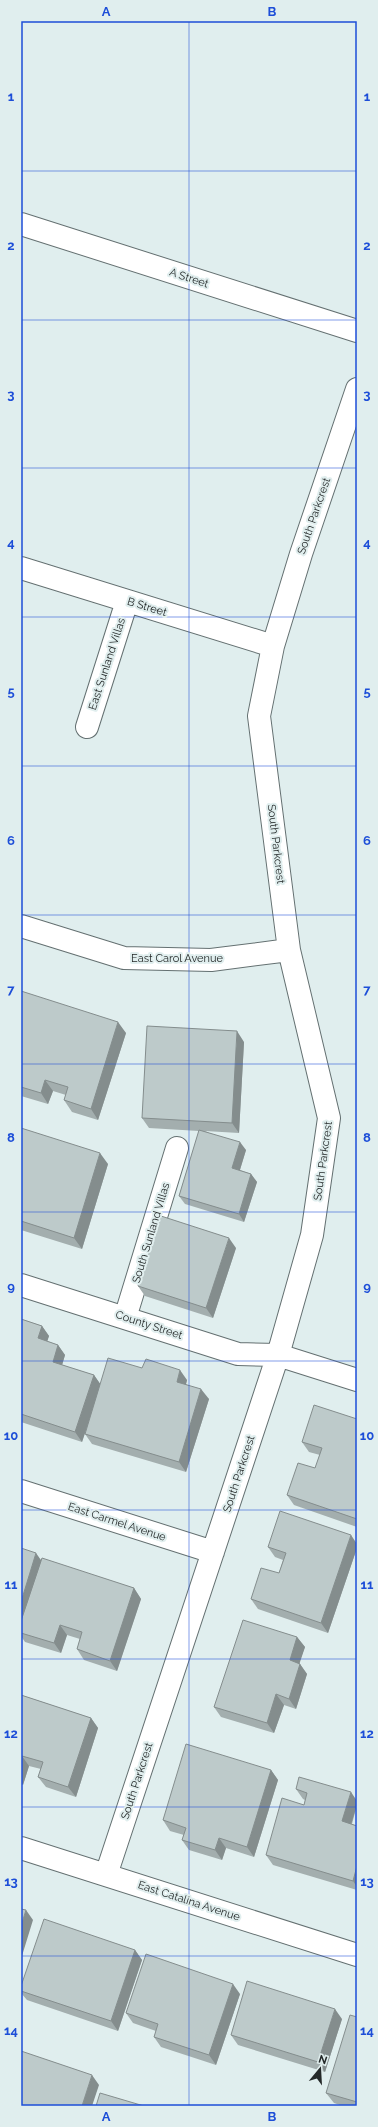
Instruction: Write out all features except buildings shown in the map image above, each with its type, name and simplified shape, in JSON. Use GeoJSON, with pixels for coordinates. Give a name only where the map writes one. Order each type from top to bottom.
{"type":"FeatureCollection","features":[{"type":"Feature","properties":{"kind":"street","name":"A Street"},"geometry":{"type":"LineString","coordinates":[[21,224],[357,331]]}},
{"type":"Feature","properties":{"kind":"street","name":"South Parkcrest"},"geometry":{"type":"LineString","coordinates":[[106,1875],[278,1355],[312,1235],[329,1118],[289,950],[259,716],[273,646],[301,554],[357,389]]}},
{"type":"Feature","properties":{"kind":"street","name":"B Street"},"geometry":{"type":"LineString","coordinates":[[21,568],[273,646]]}},
{"type":"Feature","properties":{"kind":"street","name":"East Sunland Villas"},"geometry":{"type":"LineString","coordinates":[[87,727],[127,601]]}},
{"type":"Feature","properties":{"kind":"street","name":"East Carol Avenue"},"geometry":{"type":"LineString","coordinates":[[21,926],[124,958],[211,960],[289,950]]}},
{"type":"Feature","properties":{"kind":"street","name":"South Sunland Villas"},"geometry":{"type":"LineString","coordinates":[[125,1318],[177,1148]]}},
{"type":"Feature","properties":{"kind":"street","name":"County Street"},"geometry":{"type":"LineString","coordinates":[[21,1285],[238,1354],[278,1355],[357,1380]]}},
{"type":"Feature","properties":{"kind":"street","name":"East Carmel Avenue"},"geometry":{"type":"LineString","coordinates":[[21,1491],[213,1552]]}},
{"type":"Feature","properties":{"kind":"street","name":"East Catalina Avenue"},"geometry":{"type":"LineString","coordinates":[[21,1848],[357,1955]]}}]}
